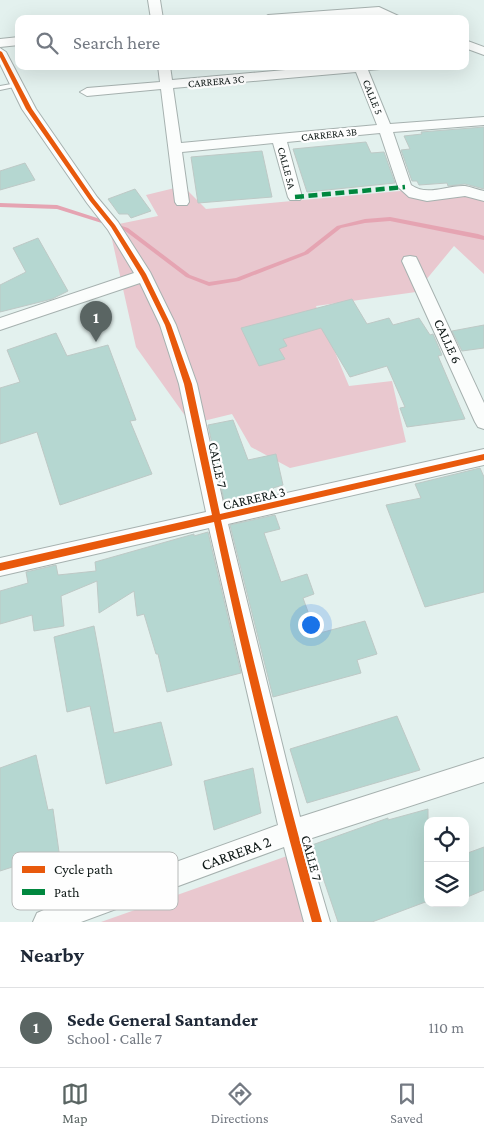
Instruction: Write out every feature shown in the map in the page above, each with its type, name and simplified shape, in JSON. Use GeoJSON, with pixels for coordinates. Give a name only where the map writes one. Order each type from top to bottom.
{"type":"FeatureCollection","features":[{"type":"Feature","properties":{"kind":"street"},"geometry":{"type":"LineString","coordinates":[[154,0],[156,15]]}},
{"type":"Feature","properties":{"kind":"street"},"geometry":{"type":"LineString","coordinates":[[338,0],[346,15],[378,11],[388,15]]}},
{"type":"Feature","properties":{"kind":"street"},"geometry":{"type":"LineString","coordinates":[[0,43],[15,41]]}},
{"type":"Feature","properties":{"kind":"street"},"geometry":{"type":"LineString","coordinates":[[469,45],[484,51]]}},
{"type":"Feature","properties":{"kind":"street","name":"CALLE 7"},"geometry":{"type":"LineString","coordinates":[[0,52],[29,109],[92,200],[113,226],[144,276],[168,326],[188,384],[216,519],[292,832],[317,922]]}},
{"type":"Feature","properties":{"kind":"street"},"geometry":{"type":"LineString","coordinates":[[469,58],[484,56]]}},
{"type":"Feature","properties":{"kind":"street"},"geometry":{"type":"LineString","coordinates":[[165,70],[182,202]]}},
{"type":"Feature","properties":{"kind":"street","name":"CARRERA 3C"},"geometry":{"type":"LineString","coordinates":[[87,92],[328,70]]}},
{"type":"Feature","properties":{"kind":"street","name":"CALLE 5"},"geometry":{"type":"LineString","coordinates":[[361,70],[386,128]]}},
{"type":"Feature","properties":{"kind":"street","name":"CARRERA 3B"},"geometry":{"type":"LineString","coordinates":[[174,148],[386,128],[484,121]]}},
{"type":"Feature","properties":{"kind":"street"},"geometry":{"type":"LineString","coordinates":[[386,128],[405,187],[414,194],[427,196],[465,191],[484,196]]}},
{"type":"Feature","properties":{"kind":"street","name":"CALLE 5A"},"geometry":{"type":"LineString","coordinates":[[279,139],[295,198]]}},
{"type":"Feature","properties":{"kind":"street","name":"CALLE 6"},"geometry":{"type":"LineString","coordinates":[[410,262],[484,422]]}},
{"type":"Feature","properties":{"kind":"street"},"geometry":{"type":"LineString","coordinates":[[0,324],[144,276]]}},
{"type":"Feature","properties":{"kind":"street","name":"CARRERA 3"},"geometry":{"type":"LineString","coordinates":[[0,567],[484,457]]}},
{"type":"Feature","properties":{"kind":"street","name":"CARRERA 2"},"geometry":{"type":"LineString","coordinates":[[178,874],[292,832],[484,770]]}},
{"type":"Feature","properties":{"kind":"street","name":"CARRERA 2"},"geometry":{"type":"LineString","coordinates":[[46,922],[79,910]]}},
{"type":"Feature","properties":{"kind":"lane"},"geometry":{"type":"LineString","coordinates":[[0,88],[17,85]]}},
{"type":"Feature","properties":{"kind":"shaded area"},"geometry":{"type":"Polygon","coordinates":[[[183,186],[206,209],[400,191],[474,195],[484,198],[484,274],[454,246],[416,292],[316,306],[349,386],[392,381],[406,442],[290,468],[251,447],[232,414],[191,424],[136,347],[109,226],[158,216],[146,195],[183,186]]]}},
{"type":"Feature","properties":{"kind":"shaded area"},"geometry":{"type":"Polygon","coordinates":[[[287,856],[305,922],[101,922],[135,910],[178,910],[178,895],[287,856]]]}},
{"type":"Feature","properties":{"kind":"building"},"geometry":{"type":"Polygon","coordinates":[[[484,127],[484,189],[465,184],[448,186],[447,183],[419,185],[417,181],[412,181],[401,150],[410,149],[404,136],[422,134],[421,132],[484,127]]]}},
{"type":"Feature","properties":{"kind":"building"},"geometry":{"type":"Polygon","coordinates":[[[366,142],[371,153],[384,152],[395,183],[307,192],[293,149],[366,142]]]}},
{"type":"Feature","properties":{"kind":"building"},"geometry":{"type":"Polygon","coordinates":[[[262,151],[272,197],[198,203],[191,157],[262,151]]]}},
{"type":"Feature","properties":{"kind":"building"},"geometry":{"type":"Polygon","coordinates":[[[25,163],[35,180],[0,190],[0,171],[25,163]]]}},
{"type":"Feature","properties":{"kind":"building"},"geometry":{"type":"Polygon","coordinates":[[[135,189],[151,211],[131,218],[128,214],[119,214],[108,199],[135,189]]]}},
{"type":"Feature","properties":{"kind":"building"},"geometry":{"type":"Polygon","coordinates":[[[38,238],[68,291],[52,299],[0,312],[0,285],[26,272],[13,248],[38,238]]]}},
{"type":"Feature","properties":{"kind":"building"},"geometry":{"type":"Polygon","coordinates":[[[352,299],[367,324],[389,318],[393,325],[419,318],[430,335],[433,334],[442,355],[438,356],[465,419],[407,427],[400,408],[405,407],[387,366],[350,377],[321,328],[283,339],[287,346],[279,349],[285,359],[259,366],[241,328],[352,299]]]}},
{"type":"Feature","properties":{"kind":"building"},"geometry":{"type":"Polygon","coordinates":[[[484,325],[484,348],[462,351],[452,331],[484,325]]]}},
{"type":"Feature","properties":{"kind":"building"},"geometry":{"type":"Polygon","coordinates":[[[56,333],[67,356],[108,345],[136,420],[130,421],[152,474],[60,505],[37,432],[0,444],[0,388],[20,382],[7,350],[56,333]]]}},
{"type":"Feature","properties":{"kind":"building"},"geometry":{"type":"Polygon","coordinates":[[[233,420],[248,460],[276,454],[283,485],[273,488],[275,494],[225,505],[208,425],[233,420]]]}},
{"type":"Feature","properties":{"kind":"building"},"geometry":{"type":"Polygon","coordinates":[[[480,468],[484,477],[484,592],[425,607],[386,505],[421,498],[415,484],[480,468]]]}},
{"type":"Feature","properties":{"kind":"building"},"geometry":{"type":"Polygon","coordinates":[[[275,515],[280,529],[264,533],[281,582],[307,574],[314,594],[303,598],[316,634],[365,621],[377,654],[357,660],[361,673],[273,697],[230,525],[275,515]]]}},
{"type":"Feature","properties":{"kind":"building"},"geometry":{"type":"Polygon","coordinates":[[[208,532],[241,673],[167,692],[158,654],[156,654],[144,614],[137,616],[134,591],[99,613],[97,581],[61,596],[64,626],[34,631],[32,615],[0,624],[0,591],[28,583],[26,572],[56,565],[58,575],[96,571],[95,562],[194,534],[194,536],[208,532]]]}},
{"type":"Feature","properties":{"kind":"building"},"geometry":{"type":"Polygon","coordinates":[[[94,626],[114,733],[161,722],[172,765],[106,784],[90,706],[67,712],[54,637],[94,626]]]}},
{"type":"Feature","properties":{"kind":"building"},"geometry":{"type":"Polygon","coordinates":[[[397,716],[420,770],[307,803],[290,749],[397,716]]]}},
{"type":"Feature","properties":{"kind":"building"},"geometry":{"type":"Polygon","coordinates":[[[36,755],[48,810],[53,809],[59,852],[12,852],[12,867],[0,871],[0,768],[36,755]]]}},
{"type":"Feature","properties":{"kind":"building"},"geometry":{"type":"Polygon","coordinates":[[[253,768],[261,813],[214,830],[204,781],[253,768]]]}},
{"type":"Feature","properties":{"kind":"building"},"geometry":{"type":"Polygon","coordinates":[[[428,809],[428,817],[424,817],[424,902],[372,922],[338,922],[312,845],[388,818],[388,820],[428,809]]]}},
{"type":"Feature","properties":{"kind":"building"},"geometry":{"type":"Polygon","coordinates":[[[484,847],[484,890],[469,896],[469,862],[469,853],[484,847]]]}},
{"type":"Feature","properties":{"kind":"waterway"},"geometry":{"type":"LineString","coordinates":[[0,205],[57,207],[126,229],[188,276],[209,284],[237,280],[306,253],[339,227],[365,221],[390,219],[484,238]]}},
{"type":"Feature","properties":{"kind":"marked path"},"geometry":{"type":"LineString","coordinates":[[295,197],[405,187]]}},
{"type":"Feature","properties":{"kind":"cycle path"},"geometry":{"type":"LineString","coordinates":[[0,52],[29,109],[92,200],[113,226],[144,276],[168,325],[188,384],[231,584],[292,832],[317,922]]}},
{"type":"Feature","properties":{"kind":"cycle path"},"geometry":{"type":"LineString","coordinates":[[0,567],[484,457]]}},
{"type":"Feature","properties":{"kind":"place","name":"Sede General Santander"},"geometry":{"type":"Point","coordinates":[96,342]}}]}
